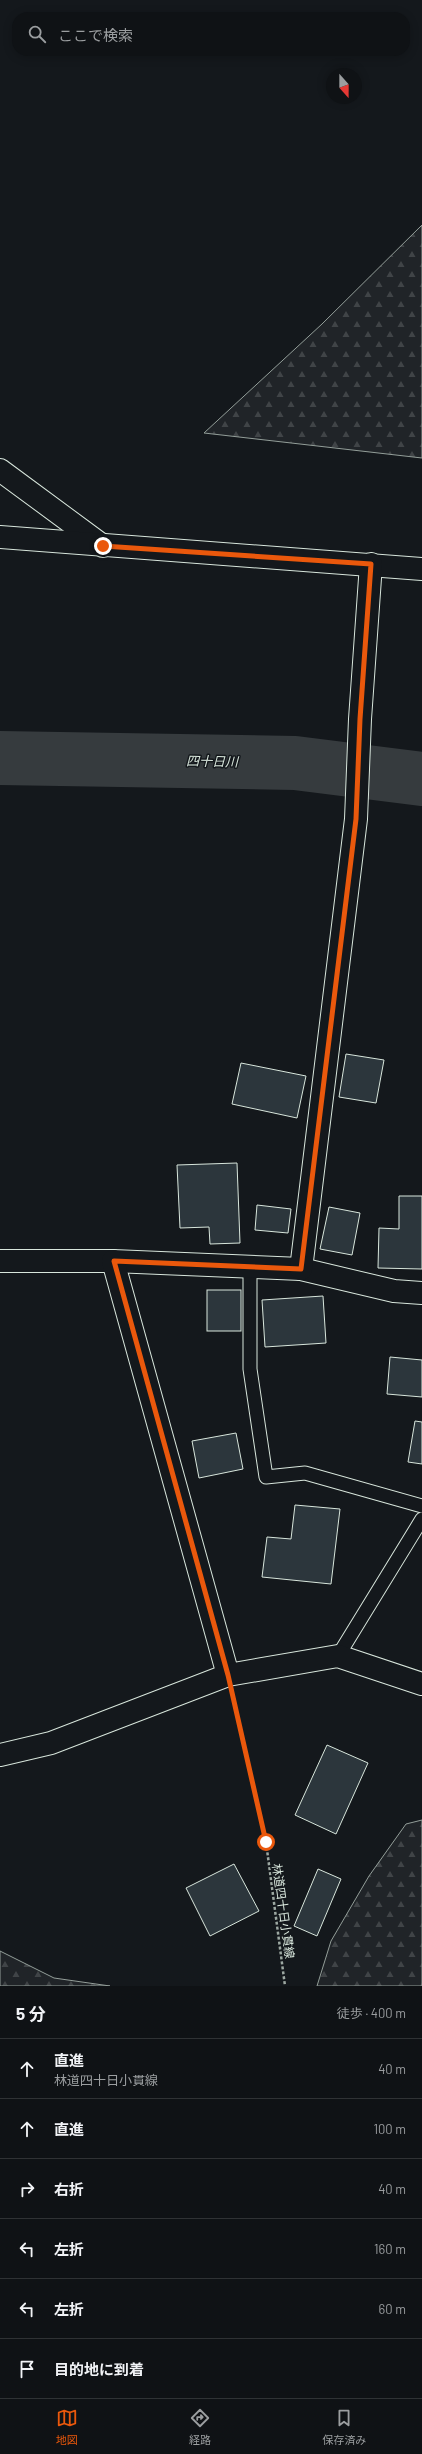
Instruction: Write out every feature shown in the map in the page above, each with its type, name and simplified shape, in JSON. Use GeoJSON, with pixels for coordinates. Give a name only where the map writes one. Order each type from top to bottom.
{"type":"FeatureCollection","features":[{"type":"Feature","properties":{"kind":"street"},"geometry":{"type":"LineString","coordinates":[[0,470],[103,546]]}},
{"type":"Feature","properties":{"kind":"street"},"geometry":{"type":"LineString","coordinates":[[0,537],[422,569]]}},
{"type":"Feature","properties":{"kind":"street"},"geometry":{"type":"LineString","coordinates":[[301,1269],[356,819],[360,719],[371,564]]}},
{"type":"Feature","properties":{"kind":"street"},"geometry":{"type":"LineString","coordinates":[[0,1261],[114,1261],[301,1269],[394,1291],[422,1293]]}},
{"type":"Feature","properties":{"kind":"street"},"geometry":{"type":"LineString","coordinates":[[114,1261],[228,1675]]}},
{"type":"Feature","properties":{"kind":"street"},"geometry":{"type":"LineString","coordinates":[[0,1755],[51,1743],[228,1675],[338,1656],[422,1684]]}},
{"type":"Feature","properties":{"kind":"lane"},"geometry":{"type":"LineString","coordinates":[[250,1266],[250,1369],[266,1477],[305,1473],[422,1506]]}},
{"type":"Feature","properties":{"kind":"lane"},"geometry":{"type":"LineString","coordinates":[[338,1656],[422,1519]]}},
{"type":"Feature","properties":{"kind":"path","name":"林道四十日小貫線"},"geometry":{"type":"LineString","coordinates":[[228,1675],[266,1842],[285,1986]]}},
{"type":"Feature","properties":{"kind":"green space"},"geometry":{"type":"Polygon","coordinates":[[[422,225],[422,458],[204,433],[322,324],[422,225]]]}},
{"type":"Feature","properties":{"kind":"green space"},"geometry":{"type":"Polygon","coordinates":[[[422,1820],[422,1986],[317,1986],[331,1941],[369,1876],[406,1824],[422,1820]]]}},
{"type":"Feature","properties":{"kind":"green space"},"geometry":{"type":"Polygon","coordinates":[[[0,1951],[54,1978],[110,1986],[0,1986],[0,1951]]]}},
{"type":"Feature","properties":{"kind":"building"},"geometry":{"type":"Polygon","coordinates":[[[346,1054],[384,1060],[376,1103],[339,1097],[346,1054]]]}},
{"type":"Feature","properties":{"kind":"building"},"geometry":{"type":"Polygon","coordinates":[[[241,1063],[306,1076],[297,1118],[232,1104],[241,1063]]]}},
{"type":"Feature","properties":{"kind":"building"},"geometry":{"type":"Polygon","coordinates":[[[237,1163],[240,1243],[210,1244],[209,1227],[180,1228],[177,1165],[237,1163]]]}},
{"type":"Feature","properties":{"kind":"building"},"geometry":{"type":"Polygon","coordinates":[[[399,1196],[422,1196],[422,1269],[378,1268],[379,1228],[399,1229],[399,1196]]]}},
{"type":"Feature","properties":{"kind":"building"},"geometry":{"type":"Polygon","coordinates":[[[257,1205],[291,1209],[288,1233],[255,1230],[257,1205]]]}},
{"type":"Feature","properties":{"kind":"building"},"geometry":{"type":"Polygon","coordinates":[[[329,1207],[360,1213],[352,1255],[320,1249],[329,1207]]]}},
{"type":"Feature","properties":{"kind":"building"},"geometry":{"type":"Polygon","coordinates":[[[207,1290],[241,1290],[241,1331],[207,1331],[207,1290]]]}},
{"type":"Feature","properties":{"kind":"building"},"geometry":{"type":"Polygon","coordinates":[[[323,1296],[326,1343],[265,1347],[262,1300],[323,1296]]]}},
{"type":"Feature","properties":{"kind":"building"},"geometry":{"type":"Polygon","coordinates":[[[390,1357],[422,1360],[422,1397],[387,1394],[390,1357]]]}},
{"type":"Feature","properties":{"kind":"building"},"geometry":{"type":"Polygon","coordinates":[[[415,1421],[422,1422],[422,1464],[408,1462],[415,1421]]]}},
{"type":"Feature","properties":{"kind":"building"},"geometry":{"type":"Polygon","coordinates":[[[236,1433],[243,1469],[199,1478],[192,1441],[236,1433]]]}},
{"type":"Feature","properties":{"kind":"building"},"geometry":{"type":"Polygon","coordinates":[[[295,1505],[340,1509],[331,1584],[262,1577],[267,1537],[291,1539],[295,1505]]]}},
{"type":"Feature","properties":{"kind":"building"},"geometry":{"type":"Polygon","coordinates":[[[327,1745],[368,1763],[336,1834],[295,1815],[327,1745]]]}},
{"type":"Feature","properties":{"kind":"building"},"geometry":{"type":"Polygon","coordinates":[[[234,1864],[259,1911],[210,1936],[186,1888],[234,1864]]]}},
{"type":"Feature","properties":{"kind":"building"},"geometry":{"type":"Polygon","coordinates":[[[318,1869],[341,1879],[317,1936],[294,1926],[318,1869]]]}},
{"type":"Feature","properties":{"kind":"waterway","name":"四十日川"},"geometry":{"type":"LineString","coordinates":[[0,758],[295,763],[422,779]]}},
{"type":"Feature","properties":{"kind":"route"},"geometry":{"type":"LineString","coordinates":[[103,546],[371,564],[360,719],[356,819],[301,1269],[114,1261],[228,1675],[266,1842]]}}]}
